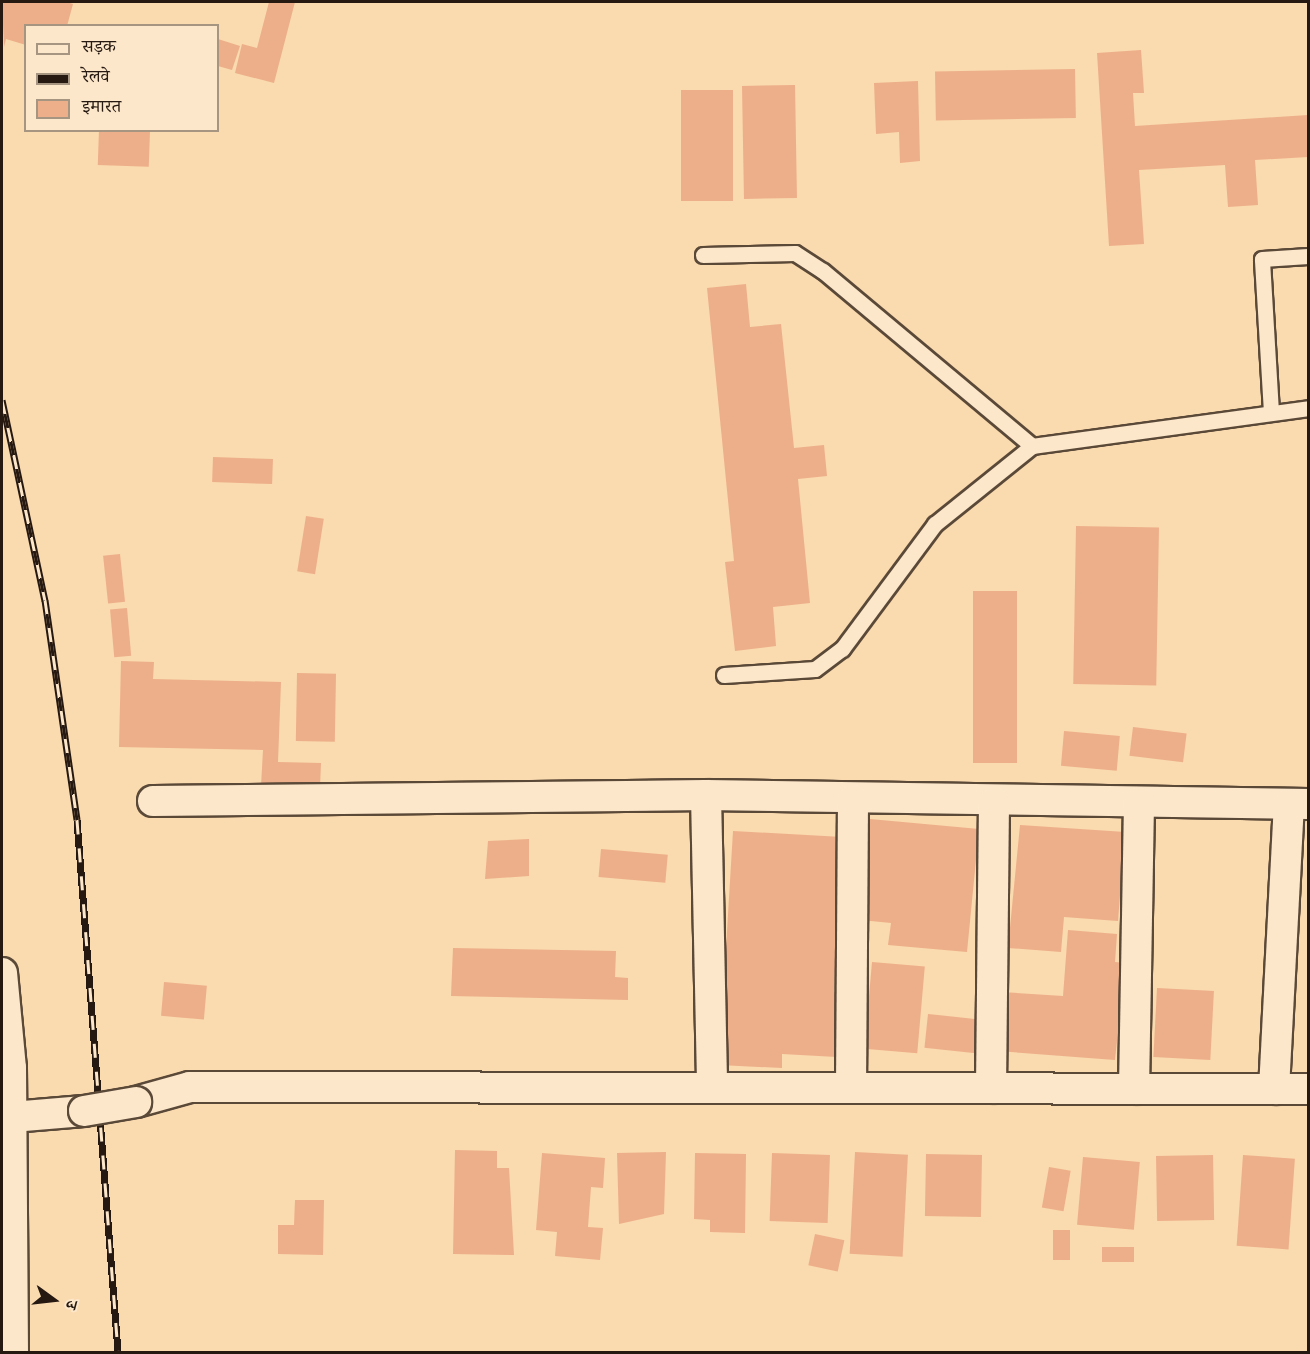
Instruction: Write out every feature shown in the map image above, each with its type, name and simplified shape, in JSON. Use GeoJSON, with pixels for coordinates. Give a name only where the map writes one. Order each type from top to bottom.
{"type":"FeatureCollection","features":[{"type":"Feature","properties":{"kind":"street"},"geometry":{"type":"LineString","coordinates":[[706,795],[712,1088]]}},
{"type":"Feature","properties":{"kind":"street"},"geometry":{"type":"LineString","coordinates":[[153,801],[706,795],[852,800],[1299,804],[1274,1089]]}},
{"type":"Feature","properties":{"kind":"street"},"geometry":{"type":"LineString","coordinates":[[851,1088],[852,800]]}},
{"type":"Feature","properties":{"kind":"street"},"geometry":{"type":"LineString","coordinates":[[991,1088],[994,802]]}},
{"type":"Feature","properties":{"kind":"street"},"geometry":{"type":"LineString","coordinates":[[1134,1089],[1139,802]]}},
{"type":"Feature","properties":{"kind":"street"},"geometry":{"type":"LineString","coordinates":[[2,973],[3,1016],[12,1117],[13,1353]]}},
{"type":"Feature","properties":{"kind":"street"},"geometry":{"type":"LineString","coordinates":[[12,1117],[84,1111],[136,1102],[190,1087],[1308,1089]]}},
{"type":"Feature","properties":{"kind":"lane"},"geometry":{"type":"LineString","coordinates":[[703,255],[795,253],[823,271],[1032,446]]}},
{"type":"Feature","properties":{"kind":"lane"},"geometry":{"type":"LineString","coordinates":[[1271,412],[1262,260],[1308,256]]}},
{"type":"Feature","properties":{"kind":"lane"},"geometry":{"type":"LineString","coordinates":[[724,675],[815,669],[842,649],[935,524],[1032,446],[1308,408]]}},
{"type":"Feature","properties":{"kind":"building"},"geometry":{"type":"Polygon","coordinates":[[[2,2],[67,2],[73,4],[68,24],[24,24],[24,44],[6,39],[4,47],[2,2]]]}},
{"type":"Feature","properties":{"kind":"building"},"geometry":{"type":"Polygon","coordinates":[[[269,2],[295,2],[274,83],[235,73],[242,44],[257,48],[269,2]]]}},
{"type":"Feature","properties":{"kind":"building"},"geometry":{"type":"Polygon","coordinates":[[[219,39],[240,46],[232,70],[219,66],[219,39]]]}},
{"type":"Feature","properties":{"kind":"building"},"geometry":{"type":"Polygon","coordinates":[[[1141,50],[1144,93],[1133,93],[1135,126],[1308,115],[1308,157],[1255,160],[1258,205],[1228,207],[1225,165],[1139,170],[1144,244],[1109,246],[1097,53],[1141,50]]]}},
{"type":"Feature","properties":{"kind":"building"},"geometry":{"type":"Polygon","coordinates":[[[1075,69],[1076,118],[936,120],[935,71],[1075,69]]]}},
{"type":"Feature","properties":{"kind":"building"},"geometry":{"type":"Polygon","coordinates":[[[918,81],[920,161],[900,163],[899,132],[876,134],[874,83],[918,81]]]}},
{"type":"Feature","properties":{"kind":"building"},"geometry":{"type":"Polygon","coordinates":[[[795,85],[797,198],[744,199],[742,86],[795,85]]]}},
{"type":"Feature","properties":{"kind":"building"},"geometry":{"type":"Polygon","coordinates":[[[681,90],[733,90],[733,201],[681,201],[681,90]]]}},
{"type":"Feature","properties":{"kind":"building"},"geometry":{"type":"Polygon","coordinates":[[[99,132],[150,132],[149,167],[98,165],[99,132]]]}},
{"type":"Feature","properties":{"kind":"building"},"geometry":{"type":"Polygon","coordinates":[[[746,284],[750,327],[781,324],[794,448],[824,445],[827,476],[798,479],[810,603],[773,607],[776,646],[735,651],[725,562],[734,561],[707,288],[746,284]]]}},
{"type":"Feature","properties":{"kind":"building"},"geometry":{"type":"Polygon","coordinates":[[[213,457],[273,459],[272,484],[212,482],[213,457]]]}},
{"type":"Feature","properties":{"kind":"building"},"geometry":{"type":"Polygon","coordinates":[[[306,516],[324,519],[315,574],[297,571],[306,516]]]}},
{"type":"Feature","properties":{"kind":"building"},"geometry":{"type":"Polygon","coordinates":[[[1076,526],[1159,527],[1156,685],[1073,684],[1076,526]]]}},
{"type":"Feature","properties":{"kind":"building"},"geometry":{"type":"Polygon","coordinates":[[[120,554],[125,602],[108,604],[103,556],[120,554]]]}},
{"type":"Feature","properties":{"kind":"building"},"geometry":{"type":"Polygon","coordinates":[[[973,591],[1017,591],[1017,763],[973,763],[973,591]]]}},
{"type":"Feature","properties":{"kind":"building"},"geometry":{"type":"Polygon","coordinates":[[[127,608],[131,656],[114,657],[110,609],[127,608]]]}},
{"type":"Feature","properties":{"kind":"building"},"geometry":{"type":"Polygon","coordinates":[[[121,661],[154,662],[153,679],[281,682],[278,762],[321,763],[320,787],[261,786],[263,750],[119,747],[121,661]]]}},
{"type":"Feature","properties":{"kind":"building"},"geometry":{"type":"Polygon","coordinates":[[[297,673],[336,674],[335,742],[296,741],[297,673]]]}},
{"type":"Feature","properties":{"kind":"building"},"geometry":{"type":"Polygon","coordinates":[[[1133,727],[1187,734],[1183,762],[1129,756],[1133,727]]]}},
{"type":"Feature","properties":{"kind":"building"},"geometry":{"type":"Polygon","coordinates":[[[1064,731],[1120,736],[1117,771],[1061,766],[1064,731]]]}},
{"type":"Feature","properties":{"kind":"building"},"geometry":{"type":"Polygon","coordinates":[[[870,819],[979,829],[967,952],[888,945],[891,923],[861,920],[870,819]]]}},
{"type":"Feature","properties":{"kind":"building"},"geometry":{"type":"Polygon","coordinates":[[[1020,825],[1125,832],[1118,921],[1064,917],[1061,952],[1008,948],[1020,825]]]}},
{"type":"Feature","properties":{"kind":"building"},"geometry":{"type":"Polygon","coordinates":[[[733,831],[842,837],[834,992],[841,992],[837,1057],[782,1054],[782,1068],[719,1065],[733,831]]]}},
{"type":"Feature","properties":{"kind":"building"},"geometry":{"type":"Polygon","coordinates":[[[529,839],[529,876],[485,879],[488,841],[529,839]]]}},
{"type":"Feature","properties":{"kind":"building"},"geometry":{"type":"Polygon","coordinates":[[[601,849],[668,855],[665,883],[599,877],[601,849]]]}},
{"type":"Feature","properties":{"kind":"building"},"geometry":{"type":"Polygon","coordinates":[[[1068,930],[1117,934],[1115,962],[1125,963],[1115,1060],[997,1051],[1002,992],[1063,996],[1068,930]]]}},
{"type":"Feature","properties":{"kind":"building"},"geometry":{"type":"Polygon","coordinates":[[[453,948],[616,951],[615,977],[628,978],[628,1000],[451,996],[453,948]]]}},
{"type":"Feature","properties":{"kind":"building"},"geometry":{"type":"Polygon","coordinates":[[[872,962],[925,967],[917,1053],[864,1049],[872,962]]]}},
{"type":"Feature","properties":{"kind":"building"},"geometry":{"type":"Polygon","coordinates":[[[164,982],[207,986],[204,1020],[161,1016],[164,982]]]}},
{"type":"Feature","properties":{"kind":"building"},"geometry":{"type":"Polygon","coordinates":[[[1157,988],[1214,991],[1210,1060],[1153,1057],[1157,988]]]}},
{"type":"Feature","properties":{"kind":"building"},"geometry":{"type":"Polygon","coordinates":[[[928,1014],[982,1020],[978,1053],[924,1048],[928,1014]]]}},
{"type":"Feature","properties":{"kind":"building"},"geometry":{"type":"Polygon","coordinates":[[[455,1150],[497,1151],[497,1168],[509,1168],[514,1255],[453,1254],[455,1150]]]}},
{"type":"Feature","properties":{"kind":"building"},"geometry":{"type":"Polygon","coordinates":[[[666,1152],[664,1214],[619,1224],[617,1153],[666,1152]]]}},
{"type":"Feature","properties":{"kind":"building"},"geometry":{"type":"Polygon","coordinates":[[[855,1152],[908,1155],[903,1257],[850,1254],[855,1152]]]}},
{"type":"Feature","properties":{"kind":"building"},"geometry":{"type":"Polygon","coordinates":[[[542,1153],[605,1158],[603,1188],[591,1187],[588,1227],[603,1228],[600,1260],[555,1256],[557,1232],[536,1230],[542,1153]]]}},
{"type":"Feature","properties":{"kind":"building"},"geometry":{"type":"Polygon","coordinates":[[[695,1153],[746,1154],[745,1233],[710,1232],[710,1220],[694,1219],[695,1153]]]}},
{"type":"Feature","properties":{"kind":"building"},"geometry":{"type":"Polygon","coordinates":[[[772,1153],[830,1155],[828,1223],[770,1221],[772,1153]]]}},
{"type":"Feature","properties":{"kind":"building"},"geometry":{"type":"Polygon","coordinates":[[[926,1154],[982,1155],[981,1217],[925,1216],[926,1154]]]}},
{"type":"Feature","properties":{"kind":"building"},"geometry":{"type":"Polygon","coordinates":[[[1213,1155],[1214,1220],[1157,1221],[1156,1156],[1213,1155]]]}},
{"type":"Feature","properties":{"kind":"building"},"geometry":{"type":"Polygon","coordinates":[[[1243,1155],[1295,1159],[1289,1249],[1237,1246],[1243,1155]]]}},
{"type":"Feature","properties":{"kind":"building"},"geometry":{"type":"Polygon","coordinates":[[[1083,1157],[1140,1162],[1134,1230],[1077,1225],[1083,1157]]]}},
{"type":"Feature","properties":{"kind":"building"},"geometry":{"type":"Polygon","coordinates":[[[1049,1167],[1071,1171],[1064,1211],[1042,1207],[1049,1167]]]}},
{"type":"Feature","properties":{"kind":"building"},"geometry":{"type":"Polygon","coordinates":[[[295,1200],[324,1200],[323,1255],[278,1254],[278,1225],[294,1225],[295,1200]]]}},
{"type":"Feature","properties":{"kind":"building"},"geometry":{"type":"Polygon","coordinates":[[[1053,1230],[1070,1230],[1070,1260],[1053,1260],[1053,1230]]]}},
{"type":"Feature","properties":{"kind":"building"},"geometry":{"type":"Polygon","coordinates":[[[815,1234],[844,1240],[838,1272],[808,1265],[815,1234]]]}},
{"type":"Feature","properties":{"kind":"building"},"geometry":{"type":"Polygon","coordinates":[[[1102,1247],[1134,1247],[1134,1262],[1102,1262],[1102,1247]]]}},
{"type":"Feature","properties":{"kind":"railway"},"geometry":{"type":"LineString","coordinates":[[2,400],[45,600],[77,820],[118,1352]]}}]}
